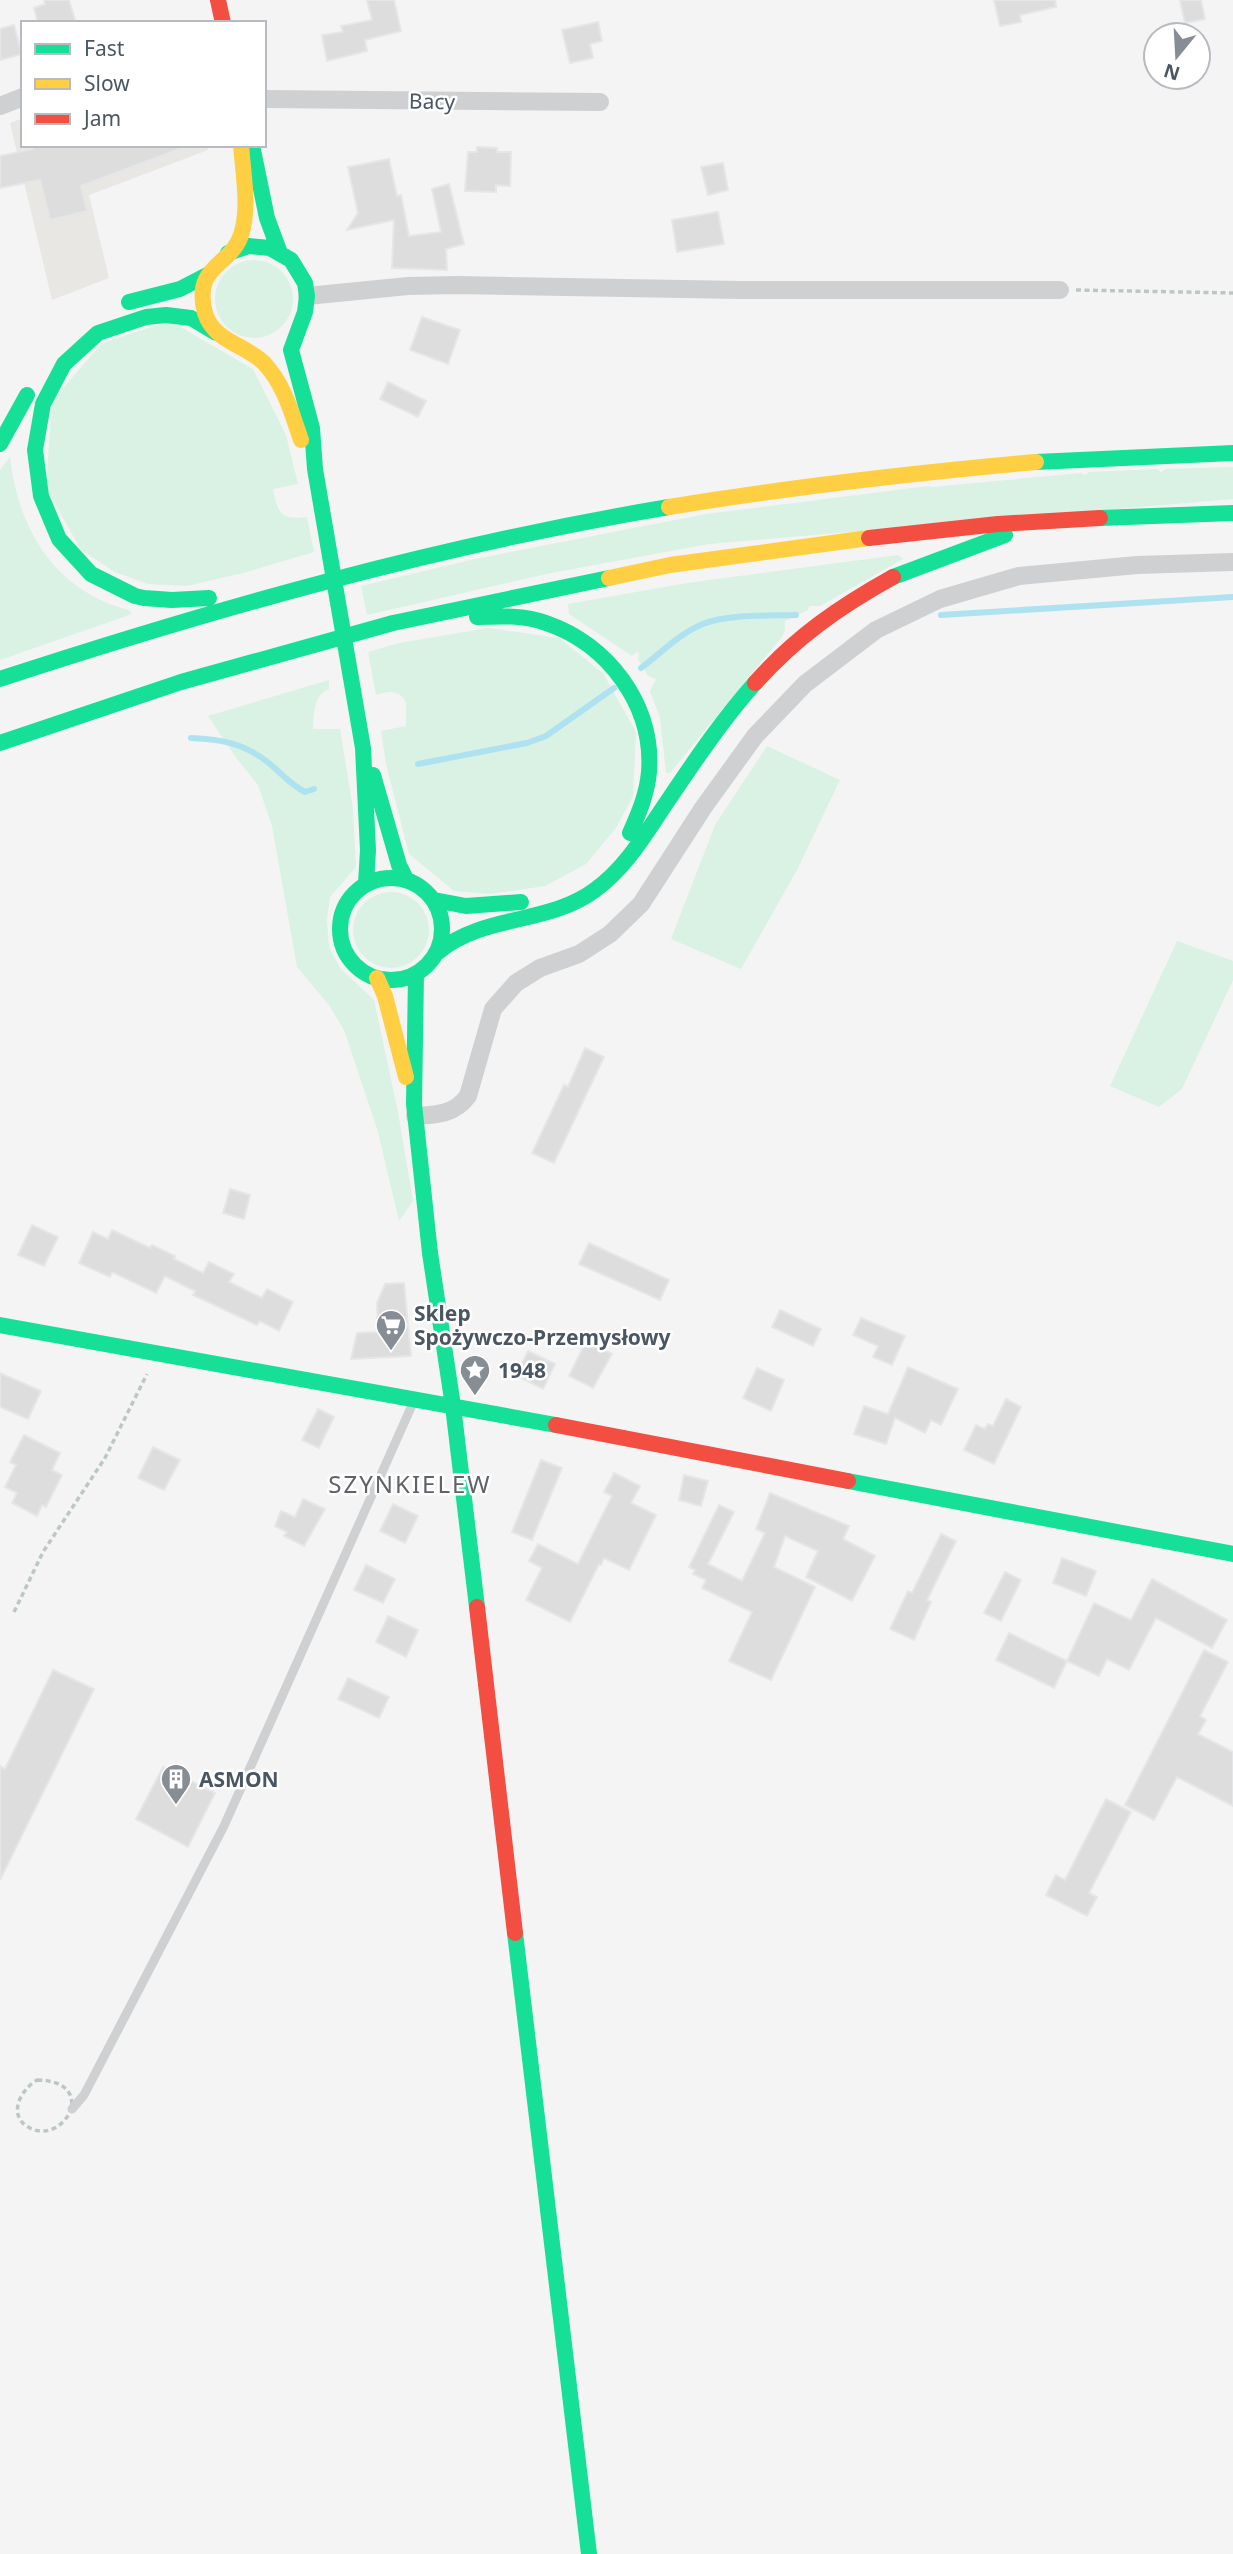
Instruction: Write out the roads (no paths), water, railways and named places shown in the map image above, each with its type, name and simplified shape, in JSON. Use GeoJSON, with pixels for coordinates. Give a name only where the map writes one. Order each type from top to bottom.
{"type":"FeatureCollection","features":[{"type":"Feature","properties":{"kind":"main road"},"geometry":{"type":"LineString","coordinates":[[218,0],[221,21]]}},
{"type":"Feature","properties":{"kind":"main road"},"geometry":{"type":"LineString","coordinates":[[229,253],[240,237],[244,211],[241,147]]}},
{"type":"Feature","properties":{"kind":"main road"},"geometry":{"type":"LineString","coordinates":[[253,147],[273,240],[280,253],[299,271],[307,296],[305,312],[291,350],[312,428],[315,469],[363,748],[399,865],[406,878]]}},
{"type":"Feature","properties":{"kind":"main road"},"geometry":{"type":"LineString","coordinates":[[216,333],[207,320],[203,289],[217,262],[238,249],[260,246],[280,253]]}},
{"type":"Feature","properties":{"kind":"main road"},"geometry":{"type":"LineString","coordinates":[[116,307],[142,298],[175,292],[194,285],[209,274]]}},
{"type":"Feature","properties":{"kind":"main road"},"geometry":{"type":"LineString","coordinates":[[270,594],[156,600],[133,596],[96,580],[64,554],[53,540],[39,513],[27,470],[28,436],[34,410],[52,375],[67,356],[86,340],[114,324],[159,316],[195,318],[237,348],[267,365],[315,469]]}},
{"type":"Feature","properties":{"kind":"main road"},"geometry":{"type":"LineString","coordinates":[[237,348],[251,351],[272,348],[290,338],[299,327]]}},
{"type":"Feature","properties":{"kind":"main road"},"geometry":{"type":"LineString","coordinates":[[45,363],[59,346]]}},
{"type":"Feature","properties":{"kind":"main road"},"geometry":{"type":"LineString","coordinates":[[0,444],[34,383]]}},
{"type":"Feature","properties":{"kind":"main road"},"geometry":{"type":"LineString","coordinates":[[0,679],[70,654],[270,594],[420,556],[543,529],[680,504],[899,474],[1102,458],[1233,453]]}},
{"type":"Feature","properties":{"kind":"main road"},"geometry":{"type":"LineString","coordinates":[[0,743],[181,682],[280,653],[503,598],[670,565],[898,534],[1060,520],[1233,513]]}},
{"type":"Feature","properties":{"kind":"main road"},"geometry":{"type":"LineString","coordinates":[[438,952],[443,924],[441,912],[434,900],[406,878],[386,878],[366,884],[346,905],[340,920],[340,937],[345,953],[355,966],[377,978],[402,980],[429,965],[448,941],[460,934],[541,914],[578,901],[609,880],[631,855],[728,712],[803,633],[893,577],[1010,533],[1060,520]]}},
{"type":"Feature","properties":{"kind":"main road"},"geometry":{"type":"LineString","coordinates":[[399,622],[494,616],[547,623],[570,632],[593,646],[626,684],[639,706],[650,751],[650,773],[645,800],[634,826],[617,854],[578,886],[555,896],[525,902],[475,906],[448,905],[434,900]]}},
{"type":"Feature","properties":{"kind":"main road"},"geometry":{"type":"LineString","coordinates":[[363,748],[362,778],[368,870],[366,884]]}},
{"type":"Feature","properties":{"kind":"main road"},"geometry":{"type":"LineString","coordinates":[[416,974],[413,996],[415,1110],[430,1253],[453,1406],[589,2554]]}},
{"type":"Feature","properties":{"kind":"main road"},"geometry":{"type":"LineString","coordinates":[[377,978],[385,996],[415,1110]]}},
{"type":"Feature","properties":{"kind":"main road"},"geometry":{"type":"LineString","coordinates":[[0,1325],[453,1406],[1233,1554]]}},
{"type":"Feature","properties":{"kind":"street"},"geometry":{"type":"LineString","coordinates":[[0,106],[21,98]]}},
{"type":"Feature","properties":{"kind":"street","name":"Bacy"},"geometry":{"type":"LineString","coordinates":[[266,99],[600,102]]}},
{"type":"Feature","properties":{"kind":"street"},"geometry":{"type":"LineString","coordinates":[[307,296],[408,286],[457,285],[741,290],[1060,290]]}},
{"type":"Feature","properties":{"kind":"street"},"geometry":{"type":"LineString","coordinates":[[415,1110],[442,1114],[460,1107],[468,1096],[493,1009],[516,983],[540,968],[579,954],[610,934],[641,904],[703,808],[755,736],[805,684],[876,630],[940,599],[1019,576],[1137,565],[1233,562]]}},
{"type":"Feature","properties":{"kind":"lane"},"geometry":{"type":"LineString","coordinates":[[72,2109],[84,2095],[224,1826],[414,1401]]}},
{"type":"Feature","properties":{"kind":"waterway"},"geometry":{"type":"LineString","coordinates":[[941,615],[1233,597]]}},
{"type":"Feature","properties":{"kind":"waterway"},"geometry":{"type":"LineString","coordinates":[[641,668],[679,638],[703,624],[736,617],[796,615]]}},
{"type":"Feature","properties":{"kind":"waterway"},"geometry":{"type":"LineString","coordinates":[[418,764],[527,743],[546,736],[614,688]]}},
{"type":"Feature","properties":{"kind":"waterway"},"geometry":{"type":"LineString","coordinates":[[191,738],[223,741],[243,747],[261,757],[305,792],[314,789]]}},
{"type":"Feature","properties":{"kind":"place","name":"Sklep Spożywczo-Przemysłowy"},"geometry":{"type":"Point","coordinates":[391,1352]}},
{"type":"Feature","properties":{"kind":"place","name":"1948"},"geometry":{"type":"Point","coordinates":[475,1397]}},
{"type":"Feature","properties":{"kind":"place","name":"ASMON"},"geometry":{"type":"Point","coordinates":[176,1806]}},
{"type":"Feature","properties":{"kind":"district","name":"SZYNKIELEW"},"geometry":{"type":"Point","coordinates":[410,1483]}}]}
